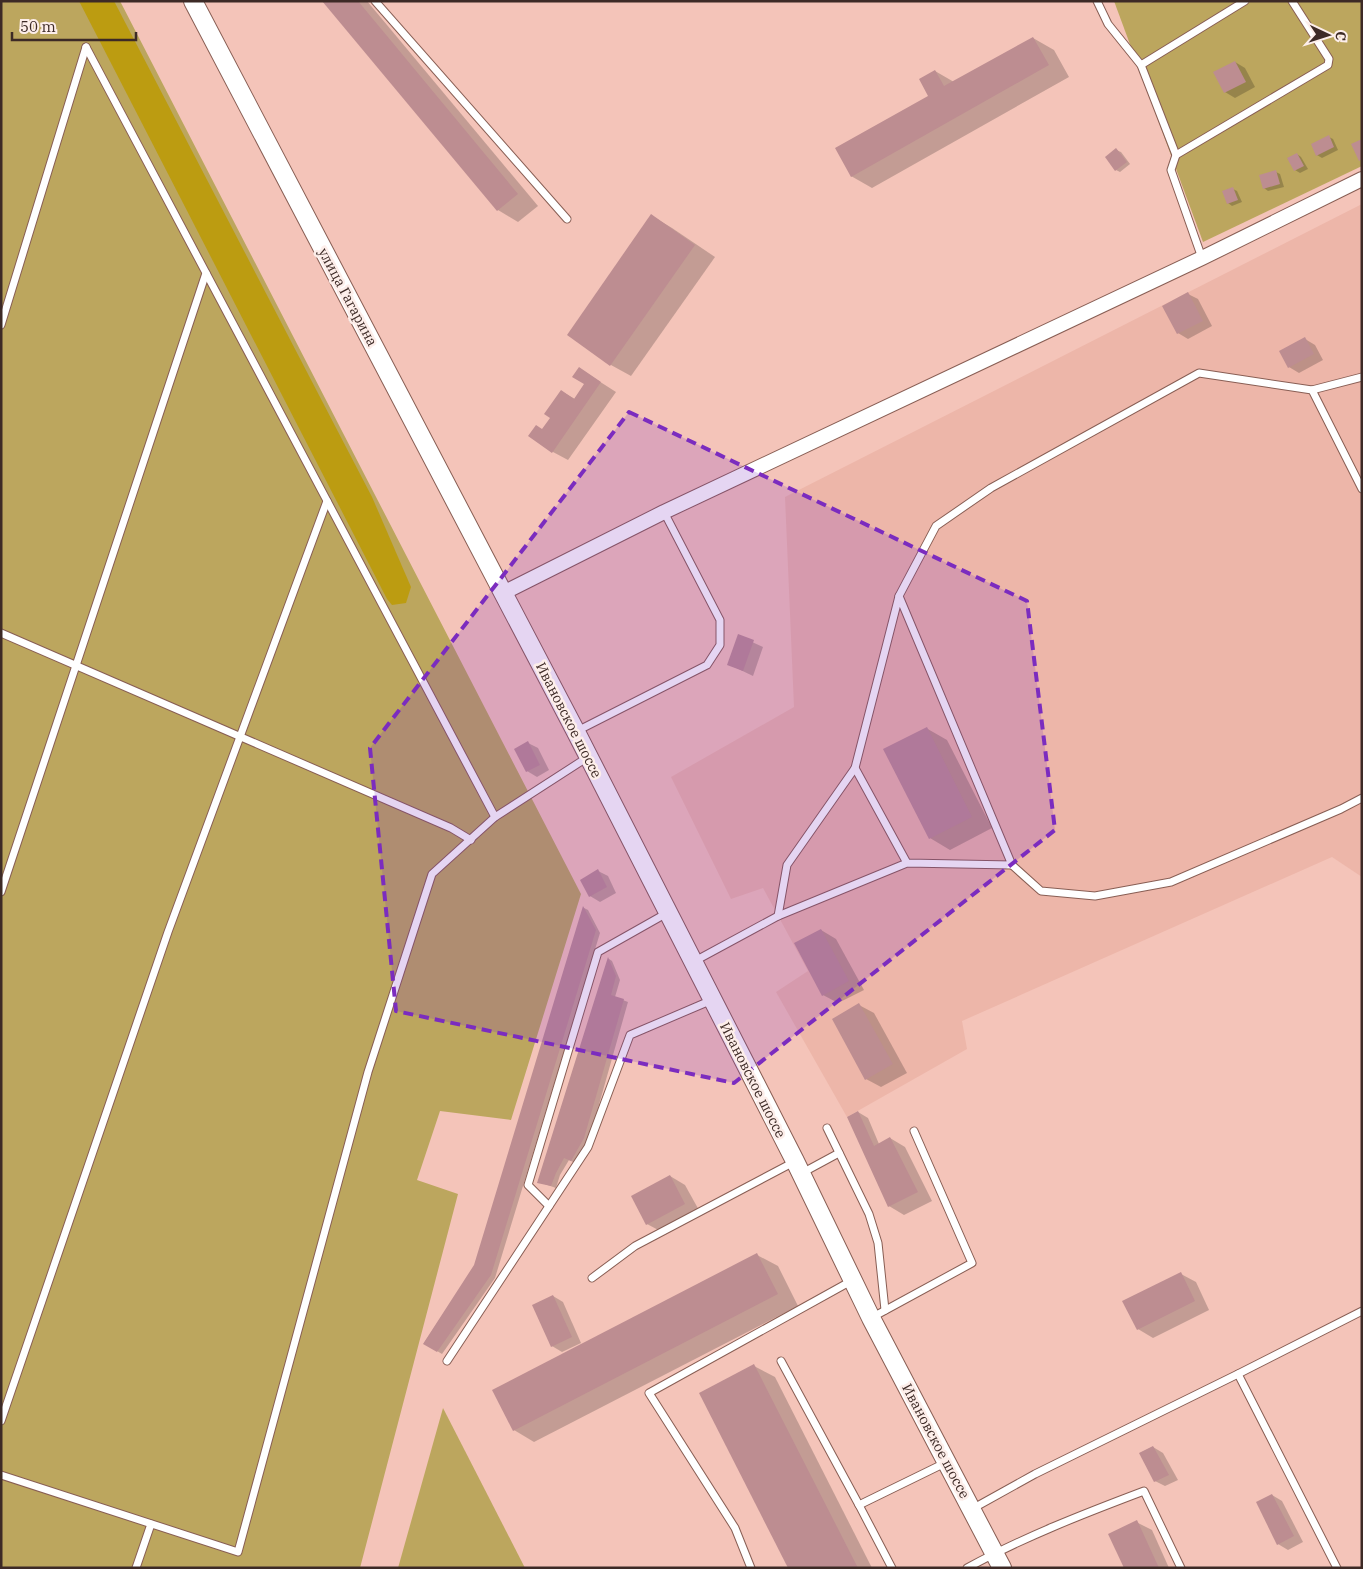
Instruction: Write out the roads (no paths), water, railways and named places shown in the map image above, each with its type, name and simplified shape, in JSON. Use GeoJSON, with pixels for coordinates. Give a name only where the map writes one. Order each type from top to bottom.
{"type":"FeatureCollection","features":[{"type":"Feature","properties":{"kind":"street","name":"улица Гагарина"},"geometry":{"type":"LineString","coordinates":[[197,5],[503,593]]}},
{"type":"Feature","properties":{"kind":"street"},"geometry":{"type":"LineString","coordinates":[[503,593],[664,512],[1202,258],[1362,179]]}},
{"type":"Feature","properties":{"kind":"street","name":"Ивановское шоссе"},"geometry":{"type":"LineString","coordinates":[[503,593],[798,1167],[853,1280],[878,1314],[947,1462],[998,1560]]}},
{"type":"Feature","properties":{"kind":"lane"},"geometry":{"type":"LineString","coordinates":[[375,1],[567,219]]}},
{"type":"Feature","properties":{"kind":"lane"},"geometry":{"type":"LineString","coordinates":[[1097,1],[1108,24],[1141,65],[1176,155],[1171,170],[1202,258]]}},
{"type":"Feature","properties":{"kind":"lane"},"geometry":{"type":"LineString","coordinates":[[1141,65],[1245,1]]}},
{"type":"Feature","properties":{"kind":"lane"},"geometry":{"type":"LineString","coordinates":[[1176,155],[1328,65],[1329,59],[1292,1]]}},
{"type":"Feature","properties":{"kind":"lane"},"geometry":{"type":"LineString","coordinates":[[1,325],[86,47],[495,817]]}},
{"type":"Feature","properties":{"kind":"lane"},"geometry":{"type":"LineString","coordinates":[[1,892],[206,273]]}},
{"type":"Feature","properties":{"kind":"lane"},"geometry":{"type":"LineString","coordinates":[[778,916],[788,865],[855,768],[899,596],[936,526],[991,488],[1199,373],[1312,390],[1362,378]]}},
{"type":"Feature","properties":{"kind":"lane"},"geometry":{"type":"LineString","coordinates":[[1312,390],[1362,489]]}},
{"type":"Feature","properties":{"kind":"lane"},"geometry":{"type":"LineString","coordinates":[[1,1420],[168,932],[327,501]]}},
{"type":"Feature","properties":{"kind":"lane"},"geometry":{"type":"LineString","coordinates":[[576,732],[707,665],[720,645],[720,620],[664,512]]}},
{"type":"Feature","properties":{"kind":"lane"},"geometry":{"type":"LineString","coordinates":[[899,596],[1012,865],[1041,891],[1094,896],[1171,882],[1342,809],[1362,798]]}},
{"type":"Feature","properties":{"kind":"lane"},"geometry":{"type":"LineString","coordinates":[[1,633],[451,828],[470,840]]}},
{"type":"Feature","properties":{"kind":"lane"},"geometry":{"type":"LineString","coordinates":[[1,1475],[238,1552],[368,1072],[432,874],[495,817],[588,757]]}},
{"type":"Feature","properties":{"kind":"lane"},"geometry":{"type":"LineString","coordinates":[[855,768],[907,863]]}},
{"type":"Feature","properties":{"kind":"lane"},"geometry":{"type":"LineString","coordinates":[[693,962],[778,916],[907,863],[1012,865]]}},
{"type":"Feature","properties":{"kind":"lane"},"geometry":{"type":"LineString","coordinates":[[549,1206],[528,1185],[598,952],[668,913]]}},
{"type":"Feature","properties":{"kind":"lane"},"geometry":{"type":"LineString","coordinates":[[447,1361],[588,1147],[630,1035],[712,1000]]}},
{"type":"Feature","properties":{"kind":"lane"},"geometry":{"type":"LineString","coordinates":[[827,1128],[869,1214],[878,1243],[878,1314],[972,1262],[914,1131]]}},
{"type":"Feature","properties":{"kind":"lane"},"geometry":{"type":"LineString","coordinates":[[592,1278],[635,1246],[798,1167],[839,1153]]}},
{"type":"Feature","properties":{"kind":"lane"},"geometry":{"type":"LineString","coordinates":[[751,1568],[735,1528],[649,1392],[853,1280]]}},
{"type":"Feature","properties":{"kind":"lane"},"geometry":{"type":"LineString","coordinates":[[972,1509],[1035,1474],[1362,1311]]}},
{"type":"Feature","properties":{"kind":"lane"},"geometry":{"type":"LineString","coordinates":[[781,1361],[892,1568]]}},
{"type":"Feature","properties":{"kind":"lane"},"geometry":{"type":"LineString","coordinates":[[1238,1374],[1337,1568]]}},
{"type":"Feature","properties":{"kind":"lane"},"geometry":{"type":"LineString","coordinates":[[859,1505],[947,1462]]}},
{"type":"Feature","properties":{"kind":"lane"},"geometry":{"type":"LineString","coordinates":[[967,1568],[998,1560],[1061,1522],[1144,1491],[1181,1568]]}},
{"type":"Feature","properties":{"kind":"lane"},"geometry":{"type":"LineString","coordinates":[[136,1568],[152,1524]]}}]}
